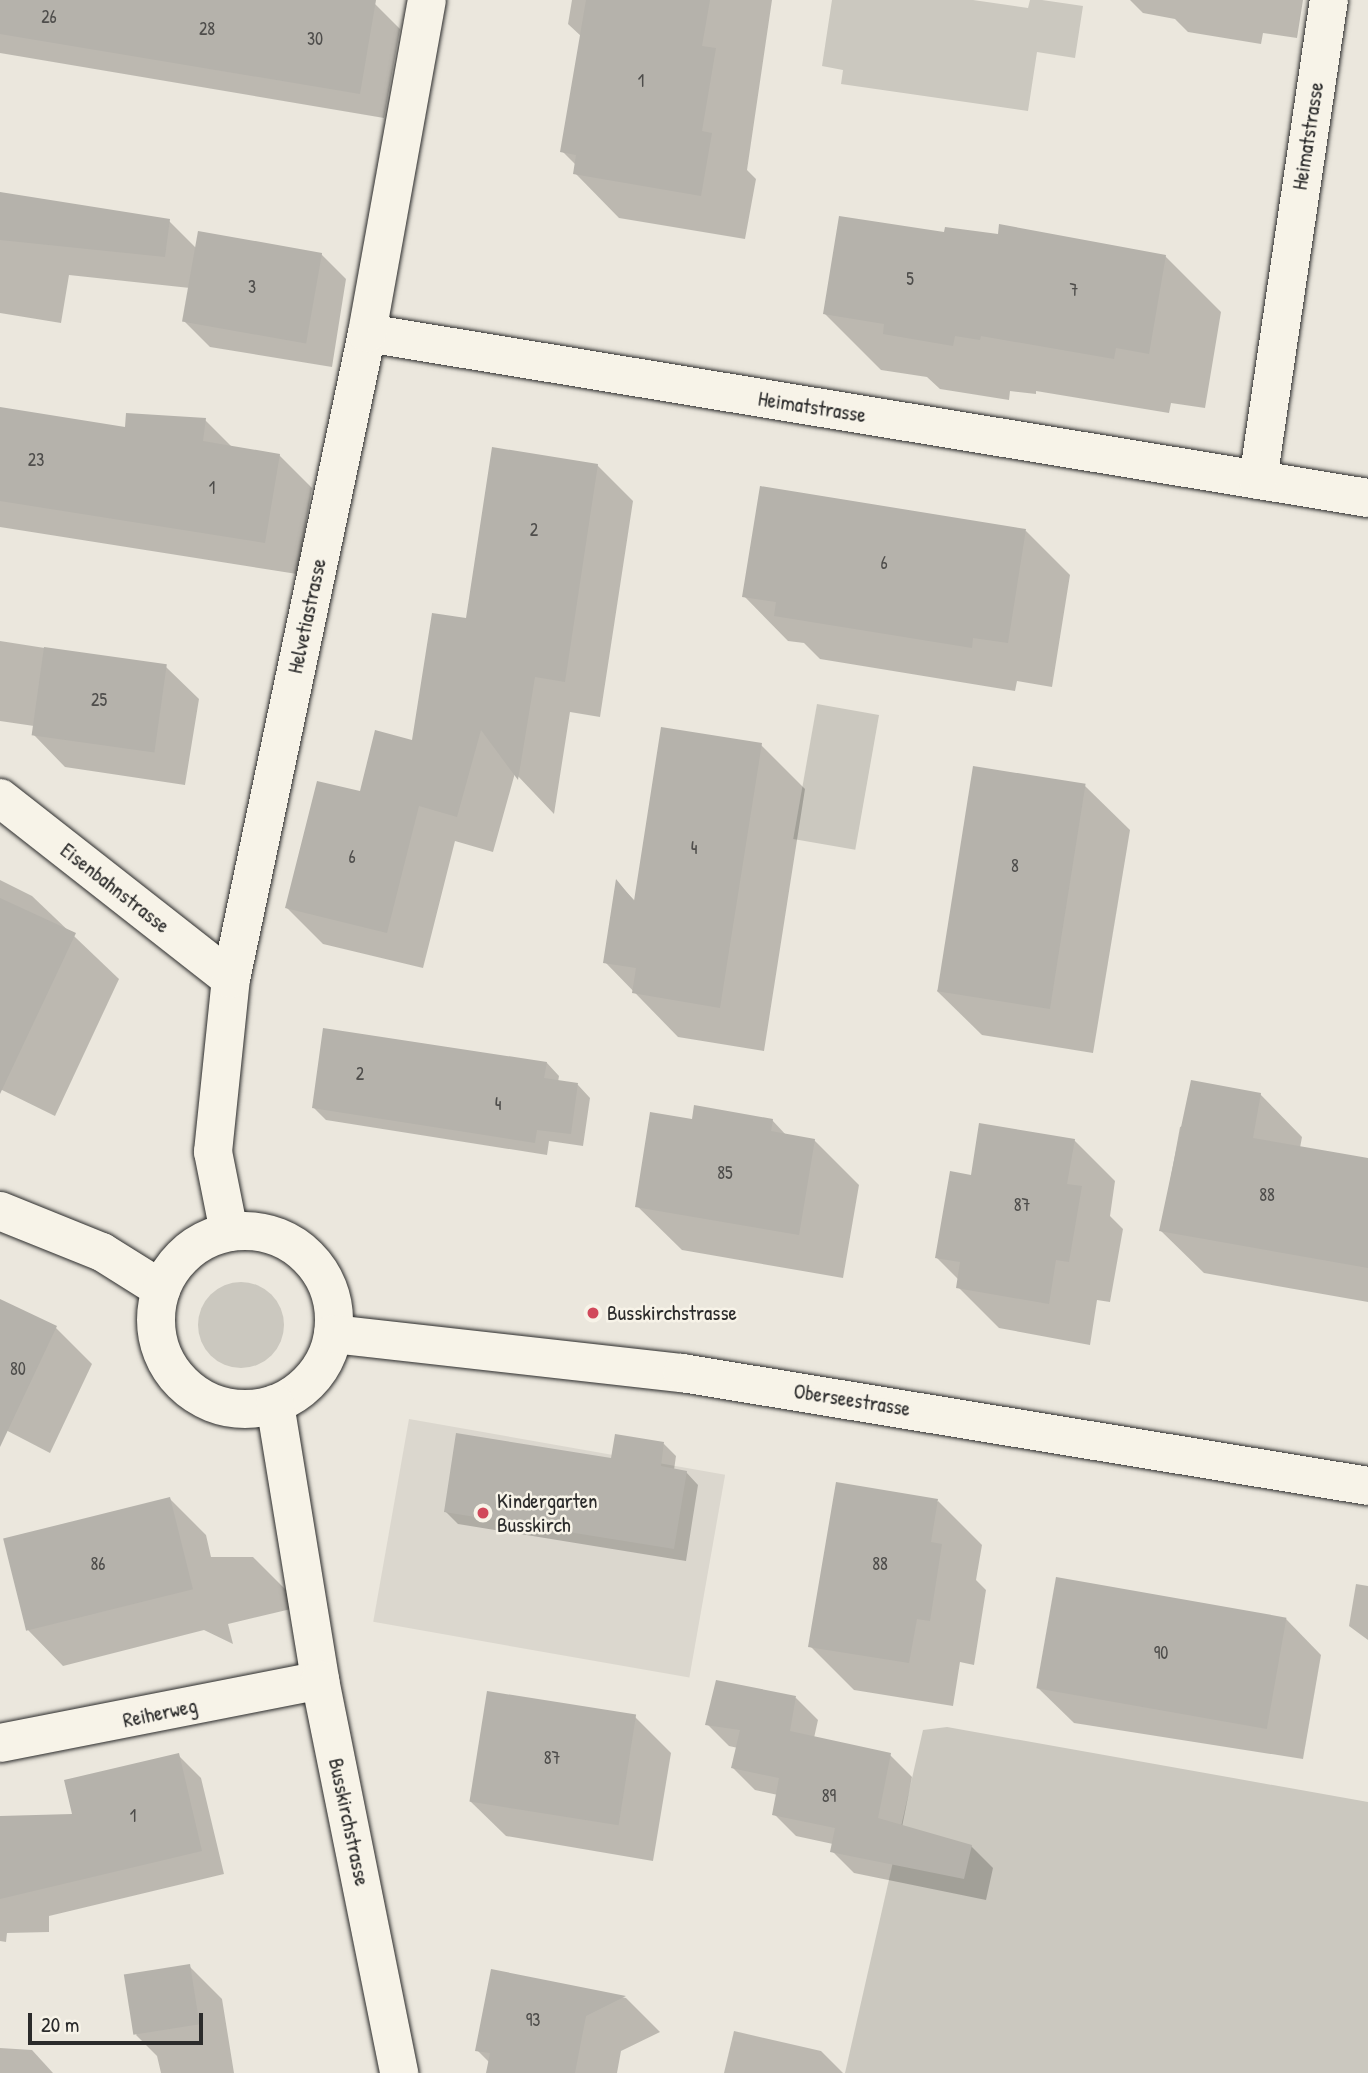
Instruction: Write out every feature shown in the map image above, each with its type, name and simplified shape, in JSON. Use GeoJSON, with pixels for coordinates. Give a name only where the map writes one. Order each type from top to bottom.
{"type":"FeatureCollection","features":[{"type":"Feature","properties":{"kind":"street","name":"Helvetiastrasse"},"geometry":{"type":"LineString","coordinates":[[229,1232],[213,1152],[231,979],[367,333],[427,0]]}},
{"type":"Feature","properties":{"kind":"street","name":"Heimatstrasse"},"geometry":{"type":"LineString","coordinates":[[1258,480],[1329,0]]}},
{"type":"Feature","properties":{"kind":"street","name":"Heimatstrasse"},"geometry":{"type":"LineString","coordinates":[[367,333],[1368,498]]}},
{"type":"Feature","properties":{"kind":"street","name":"Eisenbahnstrasse"},"geometry":{"type":"LineString","coordinates":[[0,798],[231,979]]}},
{"type":"Feature","properties":{"kind":"street"},"geometry":{"type":"LineString","coordinates":[[0,1211],[102,1252],[161,1289]]}},
{"type":"Feature","properties":{"kind":"street"},"geometry":{"type":"LineString","coordinates":[[229,1232],[259,1232],[288,1242],[311,1260],[328,1286],[333,1334],[319,1370],[300,1391],[275,1404],[247,1410],[219,1406],[193,1392],[172,1373],[158,1336],[155,1317],[161,1289],[176,1263],[200,1243],[229,1232]]}},
{"type":"Feature","properties":{"kind":"street","name":"Oberseestrasse"},"geometry":{"type":"LineString","coordinates":[[333,1334],[670,1371],[1368,1486]]}},
{"type":"Feature","properties":{"kind":"street","name":"Busskirchstrasse"},"geometry":{"type":"LineString","coordinates":[[275,1404],[320,1680],[399,2073]]}},
{"type":"Feature","properties":{"kind":"street","name":"Reiherweg"},"geometry":{"type":"LineString","coordinates":[[0,1743],[320,1680]]}},
{"type":"Feature","properties":{"kind":"shaded area"},"geometry":{"type":"Polygon","coordinates":[[[832,0],[973,0],[1028,8],[1030,0],[1042,0],[1083,6],[1075,58],[1037,52],[1028,111],[841,84],[843,70],[822,66],[832,0]]]}},
{"type":"Feature","properties":{"kind":"shaded area"},"geometry":{"type":"Polygon","coordinates":[[[817,704],[879,715],[855,850],[793,839],[817,704]]]}},
{"type":"Feature","properties":{"kind":"shaded area"},"geometry":{"type":"Polygon","coordinates":[[[233,1282],[249,1282],[272,1294],[281,1308],[284,1325],[281,1342],[272,1356],[249,1368],[233,1368],[217,1361],[205,1349],[198,1333],[198,1317],[205,1301],[217,1289],[233,1282]]]}},
{"type":"Feature","properties":{"kind":"shaded area"},"geometry":{"type":"Polygon","coordinates":[[[409,1419],[725,1475],[689,1678],[373,1622],[409,1419]]]}},
{"type":"Feature","properties":{"kind":"shaded area"},"geometry":{"type":"Polygon","coordinates":[[[947,1727],[1368,1802],[1368,2073],[845,2073],[923,1730],[947,1727]]]}},
{"type":"Feature","properties":{"kind":"building"},"geometry":{"type":"Polygon","coordinates":[[[0,0],[376,0],[360,94],[0,34],[0,0]]]}},
{"type":"Feature","properties":{"kind":"building"},"geometry":{"type":"Polygon","coordinates":[[[586,0],[710,0],[702,46],[716,48],[702,131],[712,133],[701,196],[573,174],[576,155],[560,152],[586,0]]]}},
{"type":"Feature","properties":{"kind":"building"},"geometry":{"type":"Polygon","coordinates":[[[0,192],[170,219],[165,257],[0,240],[0,192]]]}},
{"type":"Feature","properties":{"kind":"building"},"geometry":{"type":"Polygon","coordinates":[[[839,216],[944,232],[945,227],[998,234],[999,224],[1166,255],[1149,354],[1116,348],[1114,359],[981,336],[980,340],[955,336],[953,346],[883,334],[884,324],[823,314],[839,216]]]}},
{"type":"Feature","properties":{"kind":"building"},"geometry":{"type":"Polygon","coordinates":[[[198,231],[322,253],[306,343],[182,322],[198,231]]]}},
{"type":"Feature","properties":{"kind":"building"},"geometry":{"type":"Polygon","coordinates":[[[0,407],[125,427],[126,413],[206,418],[203,441],[280,454],[265,543],[0,501],[0,407]]]}},
{"type":"Feature","properties":{"kind":"building"},"geometry":{"type":"Polygon","coordinates":[[[492,447],[598,464],[565,682],[535,677],[518,780],[481,730],[457,817],[419,806],[387,933],[285,908],[317,781],[360,791],[375,730],[412,740],[432,613],[466,618],[492,447]]]}},
{"type":"Feature","properties":{"kind":"building"},"geometry":{"type":"Polygon","coordinates":[[[760,486],[1026,529],[1008,643],[973,638],[972,648],[774,616],[776,602],[742,597],[760,486]]]}},
{"type":"Feature","properties":{"kind":"building"},"geometry":{"type":"Polygon","coordinates":[[[44,647],[167,664],[154,752],[32,735],[44,647]]]}},
{"type":"Feature","properties":{"kind":"building"},"geometry":{"type":"Polygon","coordinates":[[[661,727],[762,743],[720,1008],[632,993],[636,968],[603,963],[616,879],[634,901],[661,727]]]}},
{"type":"Feature","properties":{"kind":"building"},"geometry":{"type":"Polygon","coordinates":[[[973,766],[1086,784],[1050,1009],[937,991],[973,766]]]}},
{"type":"Feature","properties":{"kind":"building"},"geometry":{"type":"Polygon","coordinates":[[[0,898],[76,933],[0,1094],[0,898]]]}},
{"type":"Feature","properties":{"kind":"building"},"geometry":{"type":"Polygon","coordinates":[[[323,1028],[547,1062],[544,1078],[578,1083],[571,1134],[537,1130],[535,1143],[312,1108],[323,1028]]]}},
{"type":"Feature","properties":{"kind":"building"},"geometry":{"type":"Polygon","coordinates":[[[1191,1080],[1261,1093],[1253,1138],[1368,1158],[1368,1268],[1159,1231],[1191,1080]]]}},
{"type":"Feature","properties":{"kind":"building"},"geometry":{"type":"Polygon","coordinates":[[[694,1105],[773,1119],[771,1131],[815,1139],[799,1235],[635,1207],[650,1112],[692,1119],[694,1105]]]}},
{"type":"Feature","properties":{"kind":"building"},"geometry":{"type":"Polygon","coordinates":[[[979,1123],[1075,1139],[1067,1184],[1082,1186],[1069,1262],[1056,1260],[1049,1304],[956,1288],[960,1262],[935,1258],[950,1171],[971,1175],[979,1123]]]}},
{"type":"Feature","properties":{"kind":"building"},"geometry":{"type":"Polygon","coordinates":[[[0,1299],[57,1326],[0,1447],[0,1299]]]}},
{"type":"Feature","properties":{"kind":"building"},"geometry":{"type":"Polygon","coordinates":[[[456,1433],[611,1458],[615,1434],[664,1442],[661,1466],[687,1471],[674,1549],[444,1512],[456,1433]]]}},
{"type":"Feature","properties":{"kind":"building"},"geometry":{"type":"Polygon","coordinates":[[[836,1482],[938,1499],[931,1542],[942,1544],[930,1621],[917,1619],[909,1663],[808,1647],[836,1482]]]}},
{"type":"Feature","properties":{"kind":"building"},"geometry":{"type":"Polygon","coordinates":[[[170,1497],[193,1589],[26,1631],[3,1539],[170,1497]]]}},
{"type":"Feature","properties":{"kind":"building"},"geometry":{"type":"Polygon","coordinates":[[[1056,1577],[1286,1618],[1267,1729],[1036,1688],[1056,1577]]]}},
{"type":"Feature","properties":{"kind":"building"},"geometry":{"type":"Polygon","coordinates":[[[716,1680],[796,1696],[790,1731],[891,1753],[878,1818],[972,1845],[964,1879],[830,1852],[835,1828],[772,1815],[779,1778],[731,1768],[740,1730],[705,1725],[716,1680]]]}},
{"type":"Feature","properties":{"kind":"building"},"geometry":{"type":"Polygon","coordinates":[[[487,1691],[636,1715],[619,1825],[469,1802],[487,1691]]]}},
{"type":"Feature","properties":{"kind":"building"},"geometry":{"type":"Polygon","coordinates":[[[179,1753],[202,1851],[0,1899],[0,1816],[72,1814],[64,1780],[179,1753]]]}},
{"type":"Feature","properties":{"kind":"building"},"geometry":{"type":"Polygon","coordinates":[[[190,1964],[200,2024],[133,2035],[124,1974],[190,1964]]]}},
{"type":"Feature","properties":{"kind":"building"},"geometry":{"type":"Polygon","coordinates":[[[491,1969],[626,1996],[586,2016],[575,2073],[486,2073],[490,2053],[475,2051],[491,1969]]]}},
{"type":"Feature","properties":{"kind":"place","name":"Busskirchstrasse"},"geometry":{"type":"Point","coordinates":[593,1313]}},
{"type":"Feature","properties":{"kind":"place","name":"Kindergarten Busskirch"},"geometry":{"type":"Point","coordinates":[483,1513]}}]}
